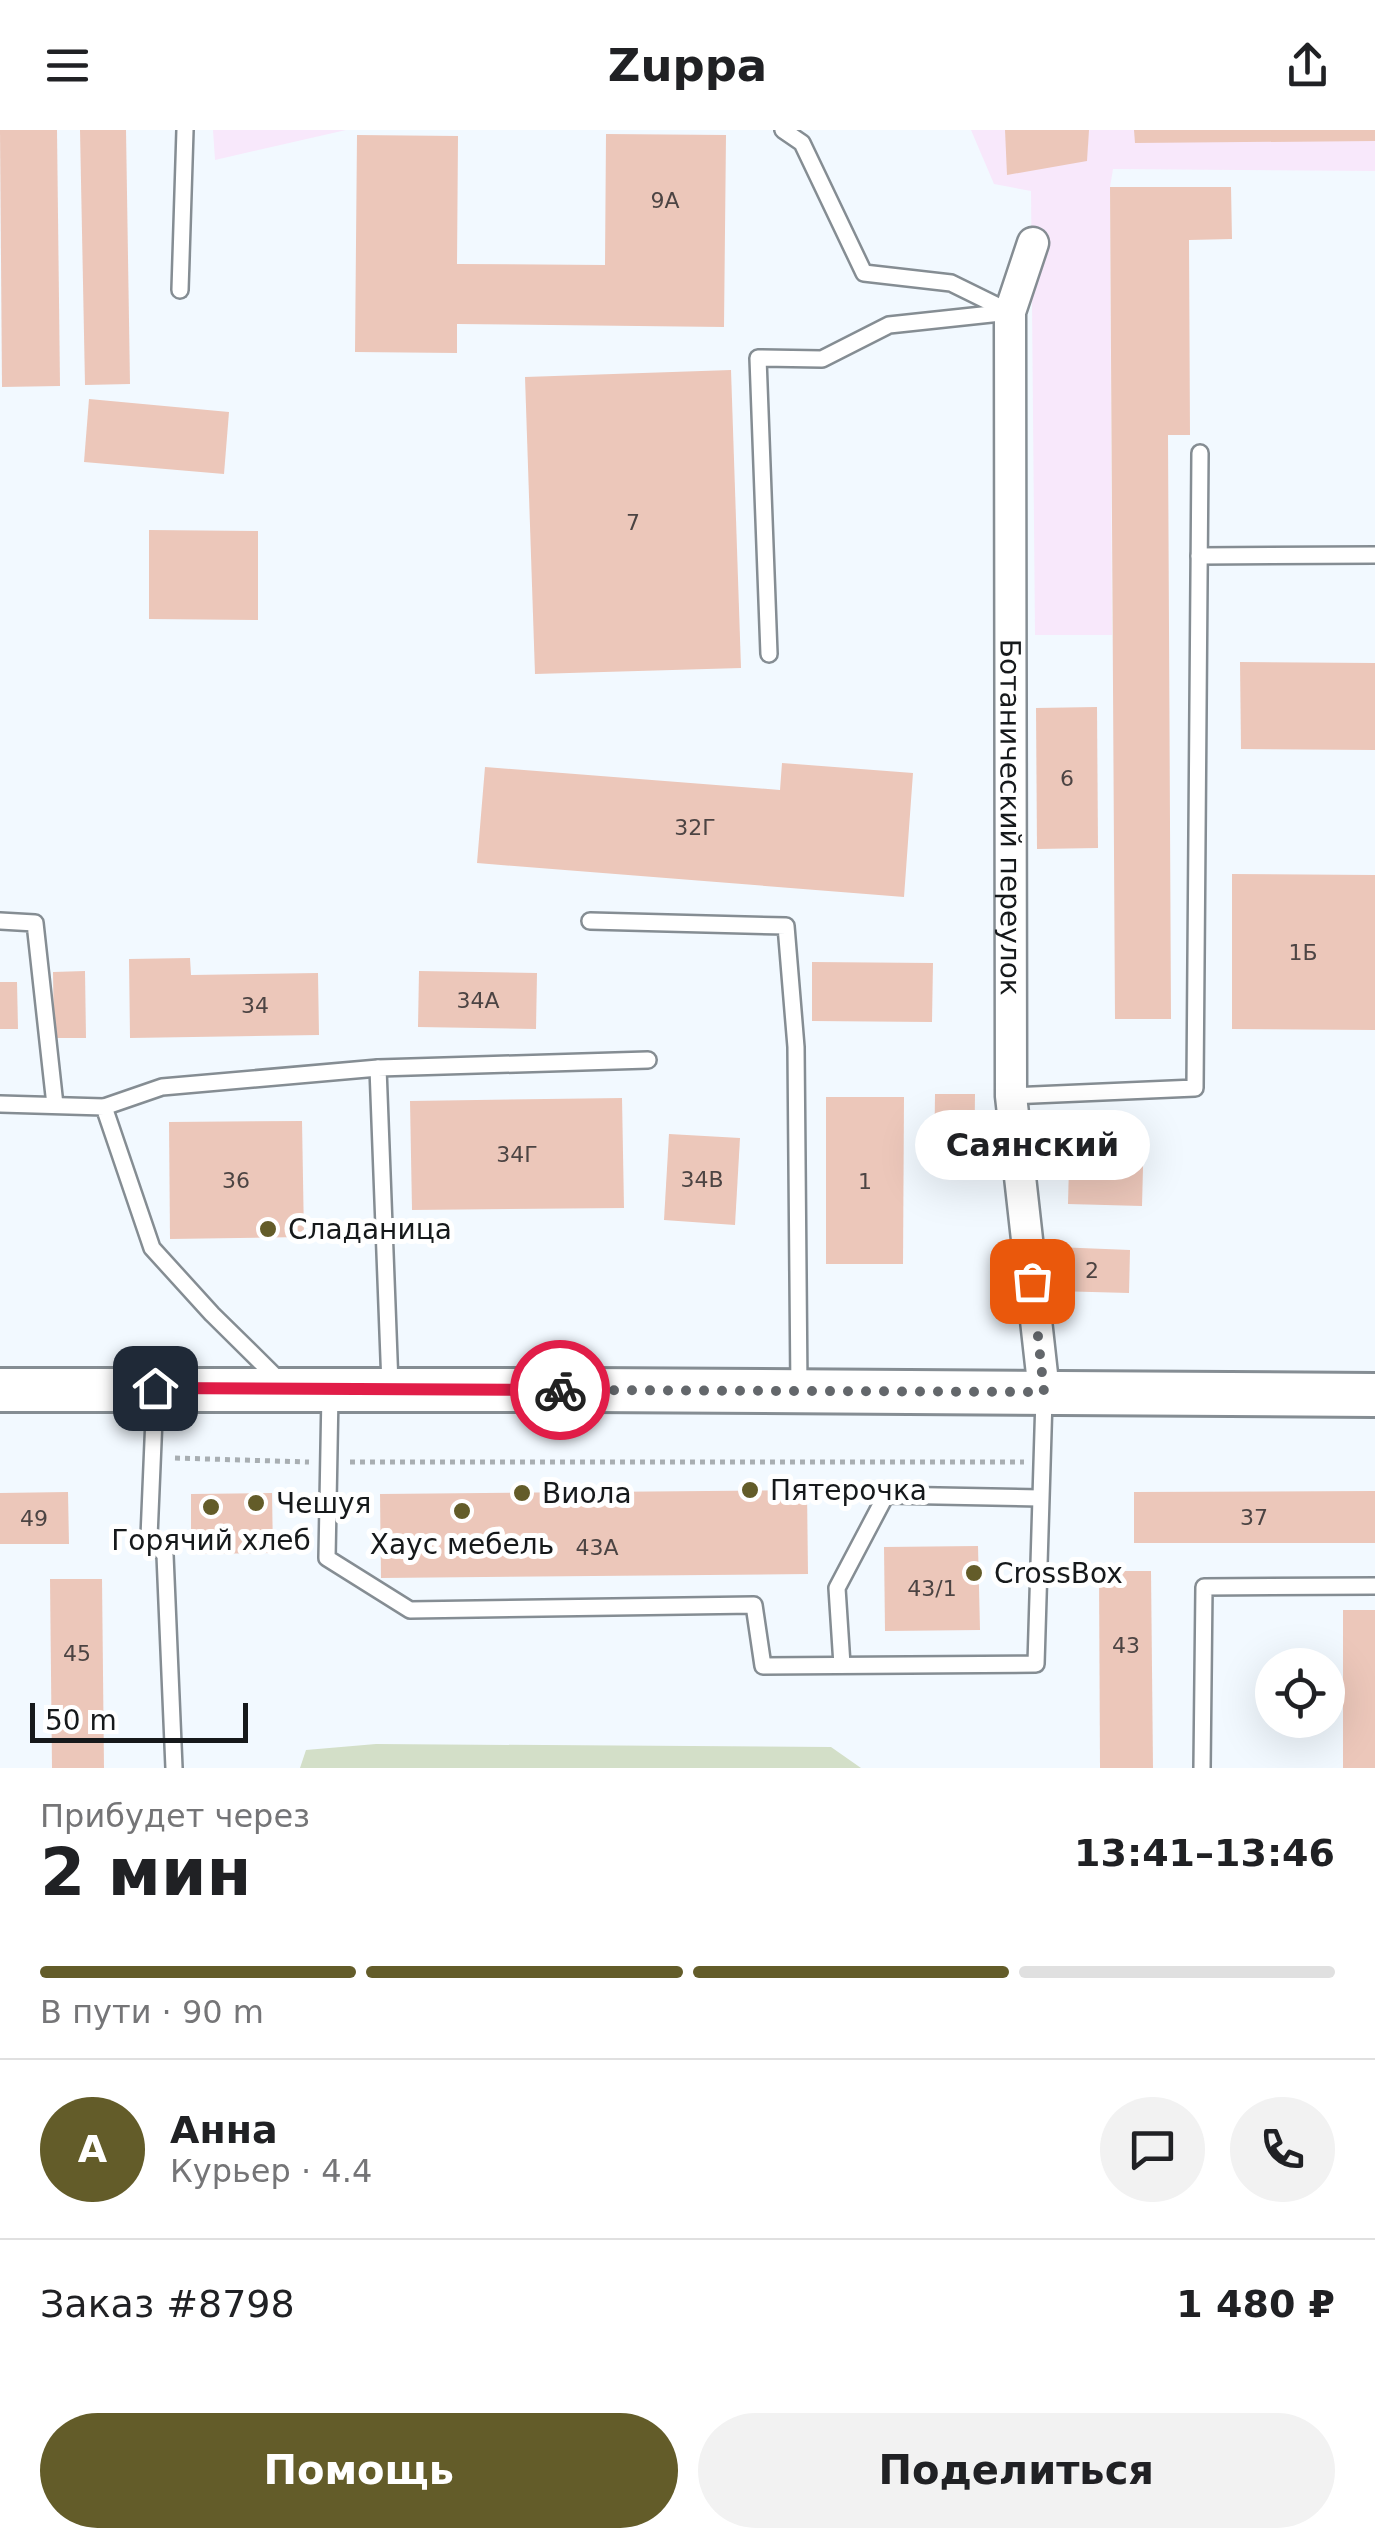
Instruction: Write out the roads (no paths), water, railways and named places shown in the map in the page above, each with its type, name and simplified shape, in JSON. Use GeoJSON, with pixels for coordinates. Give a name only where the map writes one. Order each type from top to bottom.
{"type":"FeatureCollection","features":[{"type":"Feature","properties":{"kind":"street","name":"Ботанический переулок"},"geometry":{"type":"LineString","coordinates":[[1033,243],[1010,312],[1012,1096],[1044,1392]]}},
{"type":"Feature","properties":{"kind":"street"},"geometry":{"type":"LineString","coordinates":[[0,1390],[1375,1396]]}},
{"type":"Feature","properties":{"kind":"lane"},"geometry":{"type":"LineString","coordinates":[[180,290],[185,130]]}},
{"type":"Feature","properties":{"kind":"lane"},"geometry":{"type":"LineString","coordinates":[[783,130],[802,143],[864,273],[951,284],[1010,312]]}},
{"type":"Feature","properties":{"kind":"lane"},"geometry":{"type":"LineString","coordinates":[[769,654],[758,358],[822,358],[888,325],[1010,312]]}},
{"type":"Feature","properties":{"kind":"lane"},"geometry":{"type":"LineString","coordinates":[[1012,1096],[1195,1088],[1200,453]]}},
{"type":"Feature","properties":{"kind":"lane"},"geometry":{"type":"LineString","coordinates":[[1199,556],[1375,554]]}},
{"type":"Feature","properties":{"kind":"lane"},"geometry":{"type":"LineString","coordinates":[[590,921],[786,926],[796,1048],[798,1391]]}},
{"type":"Feature","properties":{"kind":"lane"},"geometry":{"type":"LineString","coordinates":[[0,922],[36,924],[54,1104]]}},
{"type":"Feature","properties":{"kind":"lane"},"geometry":{"type":"LineString","coordinates":[[0,1104],[104,1107],[162,1087],[378,1068],[648,1060]]}},
{"type":"Feature","properties":{"kind":"lane"},"geometry":{"type":"LineString","coordinates":[[378,1068],[391,1389]]}},
{"type":"Feature","properties":{"kind":"lane"},"geometry":{"type":"LineString","coordinates":[[104,1107],[152,1248],[288,1389]]}},
{"type":"Feature","properties":{"kind":"lane"},"geometry":{"type":"LineString","coordinates":[[155,1388],[149,1537],[165,1554],[174,1768]]}},
{"type":"Feature","properties":{"kind":"lane"},"geometry":{"type":"LineString","coordinates":[[330,1389],[327,1558],[410,1610],[754,1605],[763,1666],[1036,1664],[1044,1392]]}},
{"type":"Feature","properties":{"kind":"lane"},"geometry":{"type":"LineString","coordinates":[[842,1665],[837,1588],[886,1495],[1040,1498]]}},
{"type":"Feature","properties":{"kind":"lane"},"geometry":{"type":"LineString","coordinates":[[1202,1768],[1204,1586],[1375,1586]]}},
{"type":"Feature","properties":{"kind":"place","name":"Сладаница"},"geometry":{"type":"Point","coordinates":[268,1229]}},
{"type":"Feature","properties":{"kind":"place","name":"Саянский"},"geometry":{"type":"Point","coordinates":[1032,1281]}},
{"type":"Feature","properties":{"kind":"place","name":"Пятерочка"},"geometry":{"type":"Point","coordinates":[750,1490]}},
{"type":"Feature","properties":{"kind":"place","name":"Виола"},"geometry":{"type":"Point","coordinates":[522,1493]}},
{"type":"Feature","properties":{"kind":"place","name":"Чешуя"},"geometry":{"type":"Point","coordinates":[256,1503]}},
{"type":"Feature","properties":{"kind":"place","name":"Горячий хлеб"},"geometry":{"type":"Point","coordinates":[211,1507]}},
{"type":"Feature","properties":{"kind":"place","name":"Хаус мебель"},"geometry":{"type":"Point","coordinates":[462,1511]}},
{"type":"Feature","properties":{"kind":"place","name":"CrossBox"},"geometry":{"type":"Point","coordinates":[974,1573]}}]}
